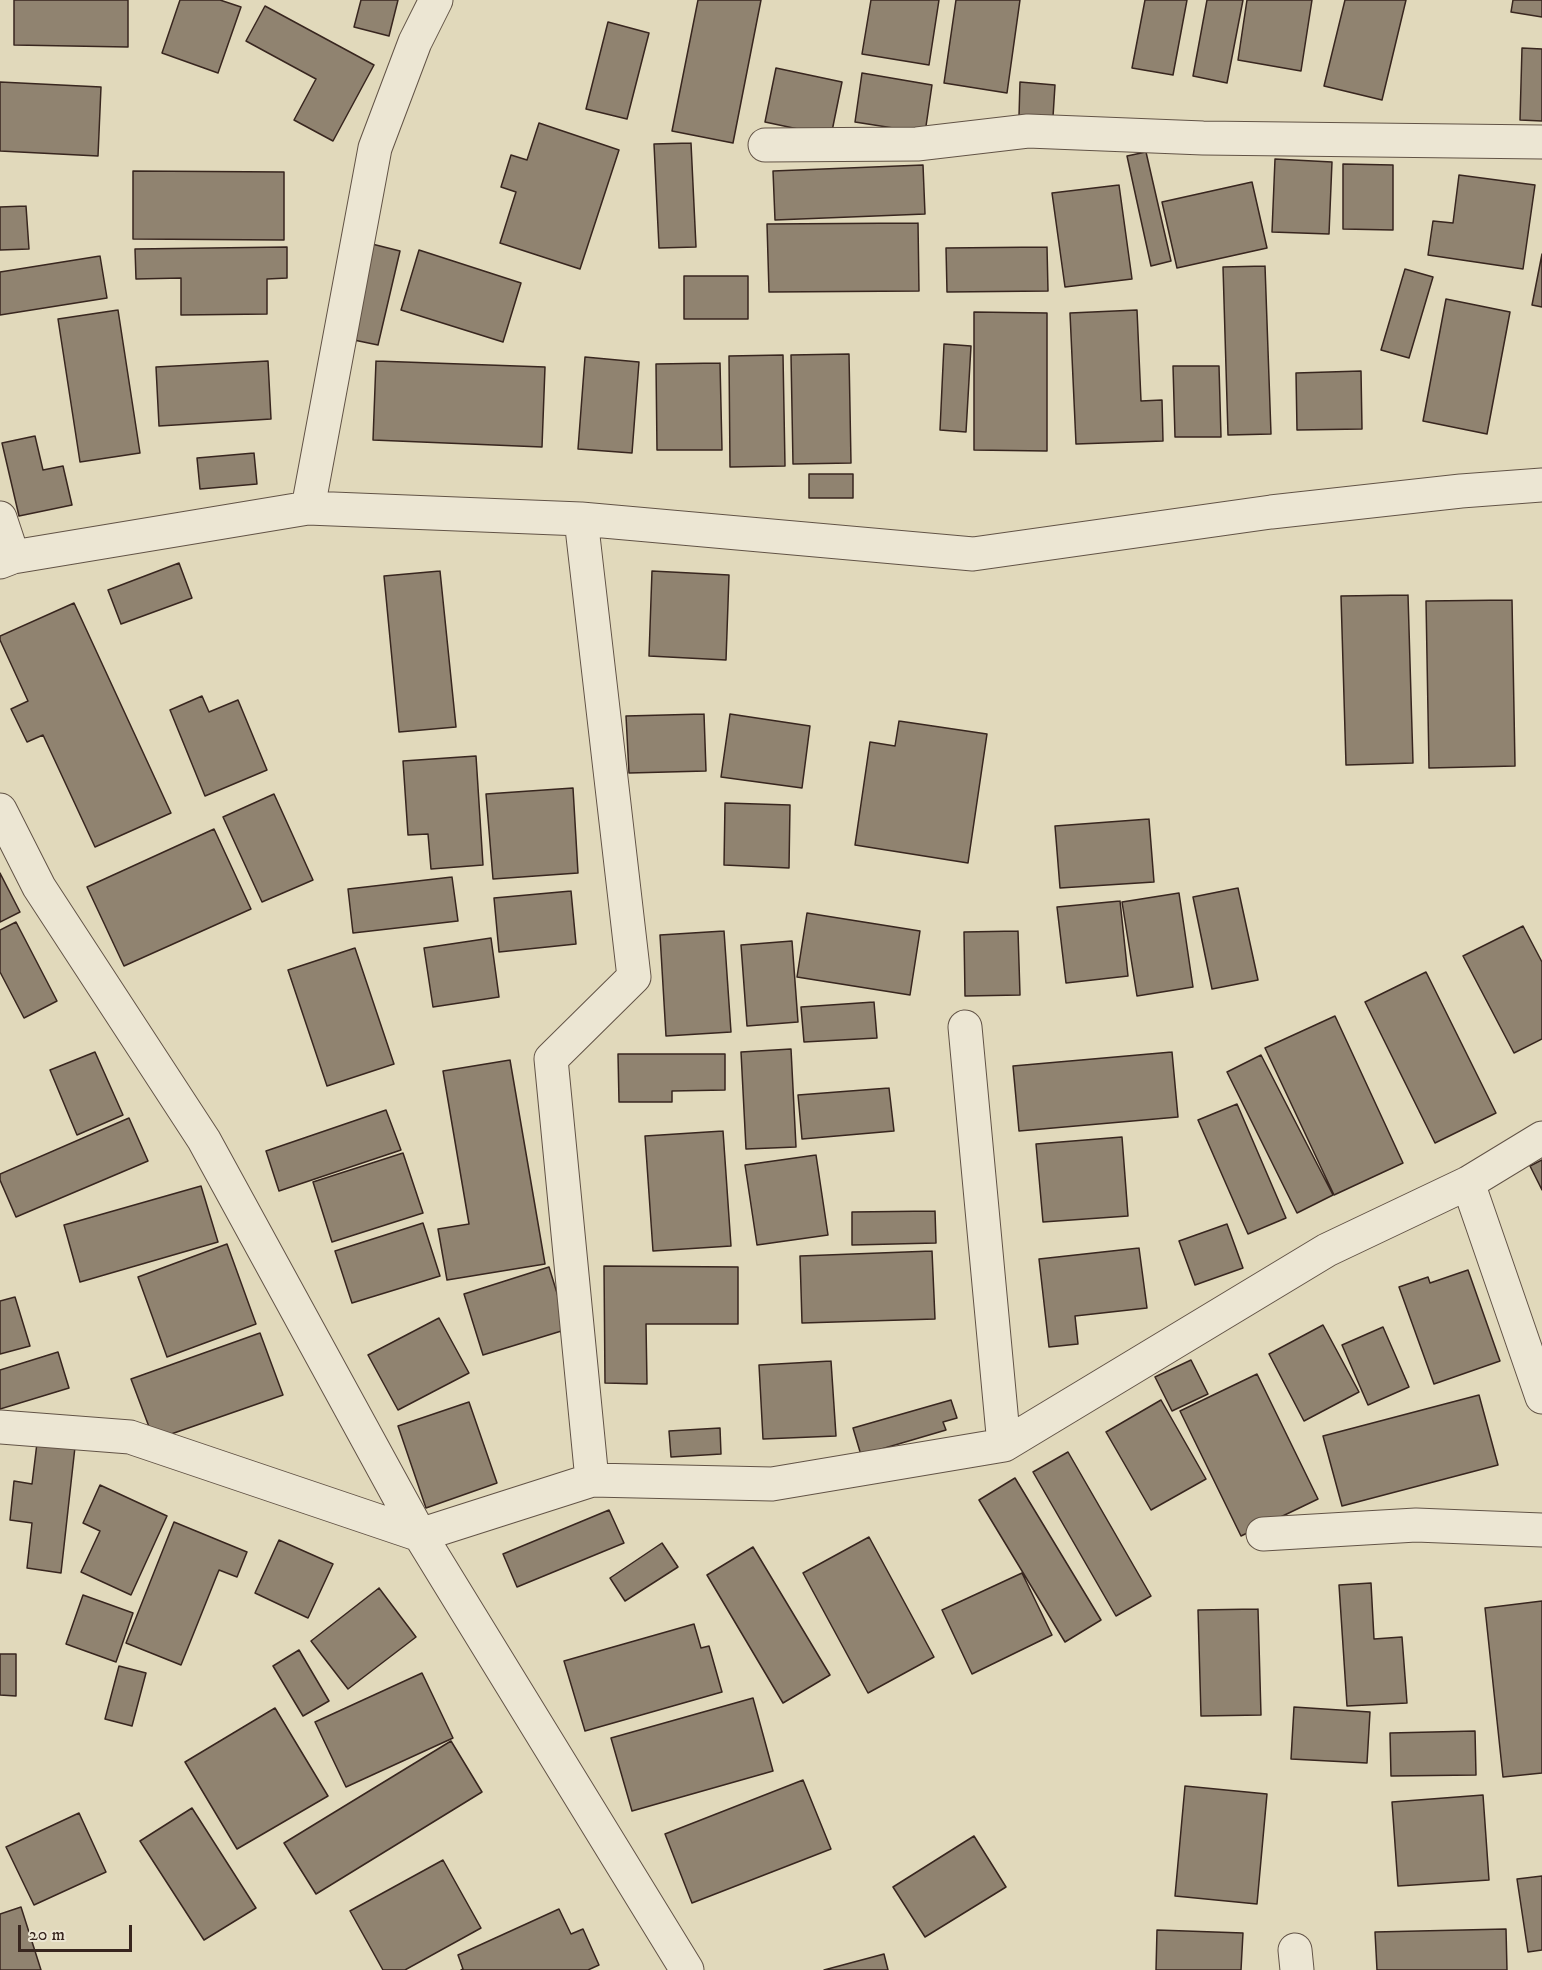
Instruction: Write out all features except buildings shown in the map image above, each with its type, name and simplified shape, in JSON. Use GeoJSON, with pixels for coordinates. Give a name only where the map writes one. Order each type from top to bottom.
{"type":"FeatureCollection","features":[{"type":"Feature","properties":{"kind":"street"},"geometry":{"type":"LineString","coordinates":[[308,508],[375,148],[415,42],[436,0]]}},
{"type":"Feature","properties":{"kind":"street"},"geometry":{"type":"LineString","coordinates":[[765,145],[918,144],[1028,131],[1203,138],[1542,142]]}},
{"type":"Feature","properties":{"kind":"street"},"geometry":{"type":"LineString","coordinates":[[0,518],[7,559],[308,508],[581,519],[973,554],[1271,512],[1461,491],[1542,485]]}},
{"type":"Feature","properties":{"kind":"street"},"geometry":{"type":"LineString","coordinates":[[581,519],[633,977],[551,1059],[592,1480]]}},
{"type":"Feature","properties":{"kind":"street"},"geometry":{"type":"LineString","coordinates":[[0,810],[39,887],[204,1140],[420,1535],[687,1970]]}},
{"type":"Feature","properties":{"kind":"street"},"geometry":{"type":"LineString","coordinates":[[965,1027],[1004,1445]]}},
{"type":"Feature","properties":{"kind":"street"},"geometry":{"type":"LineString","coordinates":[[0,1427],[130,1437],[420,1535],[592,1480],[772,1484],[1004,1445],[1327,1250],[1468,1183],[1542,1138]]}},
{"type":"Feature","properties":{"kind":"street"},"geometry":{"type":"LineString","coordinates":[[1468,1183],[1542,1397]]}},
{"type":"Feature","properties":{"kind":"street"},"geometry":{"type":"LineString","coordinates":[[1263,1534],[1416,1525],[1542,1530]]}}]}
